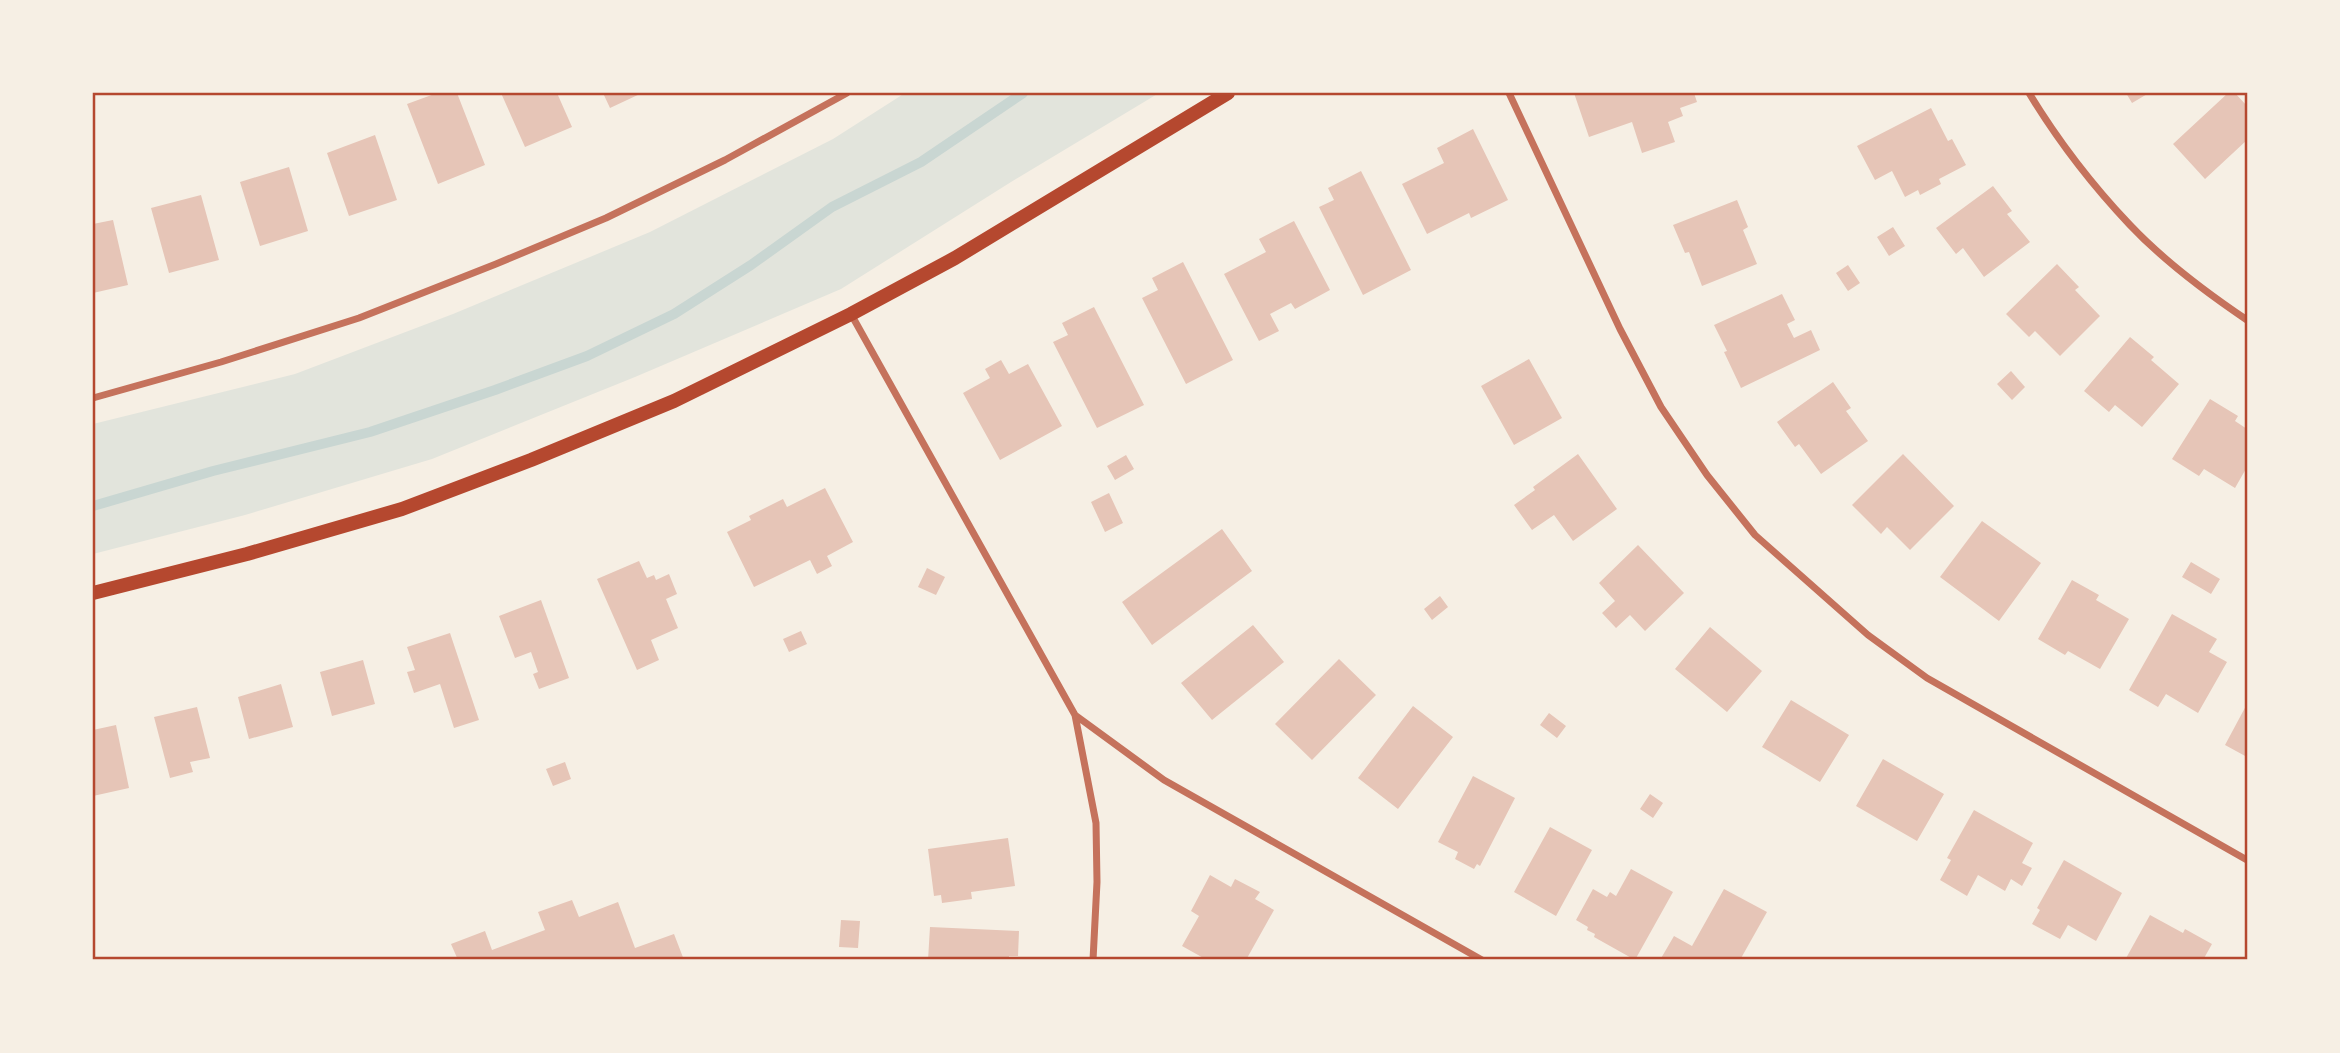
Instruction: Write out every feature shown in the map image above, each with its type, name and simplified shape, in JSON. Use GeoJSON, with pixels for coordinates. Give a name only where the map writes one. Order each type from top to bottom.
{"type":"FeatureCollection","features":[{"type":"Feature","properties":{"kind":"main road"},"geometry":{"type":"LineString","coordinates":[[93,593],[247,554],[402,509],[674,401],[851,314],[955,258],[1228,93]]}},
{"type":"Feature","properties":{"kind":"street"},"geometry":{"type":"LineString","coordinates":[[93,398],[221,362],[359,318],[496,264],[606,218],[725,160],[847,93]]}},
{"type":"Feature","properties":{"kind":"street"},"geometry":{"type":"LineString","coordinates":[[1509,93],[1620,329],[1661,407],[1707,475],[1755,535],[1868,635],[1927,678],[2247,860]]}},
{"type":"Feature","properties":{"kind":"street"},"geometry":{"type":"LineString","coordinates":[[2029,93],[2087,174],[2131,226],[2219,301],[2247,320]]}},
{"type":"Feature","properties":{"kind":"street"},"geometry":{"type":"LineString","coordinates":[[851,314],[1075,715],[1096,823],[1097,881],[1093,960]]}},
{"type":"Feature","properties":{"kind":"street"},"geometry":{"type":"LineString","coordinates":[[1075,715],[1164,780],[1482,960]]}},
{"type":"Feature","properties":{"kind":"shaded area"},"geometry":{"type":"Polygon","coordinates":[[[905,93],[1159,93],[841,289],[635,377],[432,459],[245,515],[93,554],[93,424],[295,374],[453,314],[650,232],[833,139],[905,93]]]}},
{"type":"Feature","properties":{"kind":"building"},"geometry":{"type":"Polygon","coordinates":[[[437,93],[457,93],[485,165],[438,184],[407,104],[437,93]]]}},
{"type":"Feature","properties":{"kind":"building"},"geometry":{"type":"Polygon","coordinates":[[[501,93],[557,93],[572,127],[525,147],[501,93]]]}},
{"type":"Feature","properties":{"kind":"building"},"geometry":{"type":"Polygon","coordinates":[[[603,93],[642,93],[610,108],[603,93]]]}},
{"type":"Feature","properties":{"kind":"building"},"geometry":{"type":"Polygon","coordinates":[[[1574,93],[1694,93],[1697,102],[1680,108],[1683,116],[1668,122],[1675,142],[1642,153],[1632,122],[1589,137],[1574,93]]]}},
{"type":"Feature","properties":{"kind":"building"},"geometry":{"type":"Polygon","coordinates":[[[2126,93],[2149,93],[2132,103],[2126,93]]]}},
{"type":"Feature","properties":{"kind":"building"},"geometry":{"type":"Polygon","coordinates":[[[2228,93],[2235,93],[2247,106],[2247,140],[2205,179],[2173,144],[2228,93]]]}},
{"type":"Feature","properties":{"kind":"building"},"geometry":{"type":"Polygon","coordinates":[[[1931,108],[1948,141],[1952,139],[1966,165],[1939,179],[1941,184],[1920,195],[1918,190],[1905,197],[1892,171],[1875,180],[1857,146],[1931,108]]]}},
{"type":"Feature","properties":{"kind":"building"},"geometry":{"type":"Polygon","coordinates":[[[1473,129],[1508,200],[1471,218],[1469,213],[1427,234],[1402,184],[1444,163],[1437,148],[1473,129]]]}},
{"type":"Feature","properties":{"kind":"building"},"geometry":{"type":"Polygon","coordinates":[[[375,135],[397,200],[349,216],[327,153],[375,135]]]}},
{"type":"Feature","properties":{"kind":"building"},"geometry":{"type":"Polygon","coordinates":[[[289,167],[308,231],[260,246],[240,182],[289,167]]]}},
{"type":"Feature","properties":{"kind":"building"},"geometry":{"type":"Polygon","coordinates":[[[1361,171],[1411,270],[1363,295],[1319,207],[1334,200],[1328,188],[1361,171]]]}},
{"type":"Feature","properties":{"kind":"building"},"geometry":{"type":"Polygon","coordinates":[[[1993,186],[2012,211],[2007,214],[2030,242],[1984,277],[1963,248],[1956,254],[1936,228],[1993,186]]]}},
{"type":"Feature","properties":{"kind":"building"},"geometry":{"type":"Polygon","coordinates":[[[201,195],[219,260],[169,273],[151,208],[201,195]]]}},
{"type":"Feature","properties":{"kind":"building"},"geometry":{"type":"Polygon","coordinates":[[[1737,200],[1748,227],[1743,230],[1757,264],[1702,286],[1689,252],[1685,253],[1673,225],[1737,200]]]}},
{"type":"Feature","properties":{"kind":"building"},"geometry":{"type":"Polygon","coordinates":[[[113,220],[128,285],[93,293],[93,224],[113,220]]]}},
{"type":"Feature","properties":{"kind":"building"},"geometry":{"type":"Polygon","coordinates":[[[1294,221],[1330,290],[1295,309],[1291,303],[1270,314],[1279,331],[1259,341],[1224,274],[1266,252],[1259,239],[1294,221]]]}},
{"type":"Feature","properties":{"kind":"building"},"geometry":{"type":"Polygon","coordinates":[[[1893,227],[1905,246],[1889,256],[1877,237],[1893,227]]]}},
{"type":"Feature","properties":{"kind":"building"},"geometry":{"type":"Polygon","coordinates":[[[1183,262],[1233,360],[1186,384],[1142,298],[1158,290],[1152,278],[1183,262]]]}},
{"type":"Feature","properties":{"kind":"building"},"geometry":{"type":"Polygon","coordinates":[[[2057,264],[2079,287],[2075,290],[2100,316],[2060,356],[2035,331],[2029,337],[2006,314],[2057,264]]]}},
{"type":"Feature","properties":{"kind":"building"},"geometry":{"type":"Polygon","coordinates":[[[1848,265],[1860,283],[1848,291],[1836,273],[1848,265]]]}},
{"type":"Feature","properties":{"kind":"building"},"geometry":{"type":"Polygon","coordinates":[[[1782,294],[1795,320],[1787,324],[1794,338],[1811,330],[1820,350],[1741,388],[1714,325],[1782,294]]]}},
{"type":"Feature","properties":{"kind":"building"},"geometry":{"type":"Polygon","coordinates":[[[1094,307],[1144,405],[1097,428],[1053,342],[1068,335],[1062,323],[1094,307]]]}},
{"type":"Feature","properties":{"kind":"building"},"geometry":{"type":"Polygon","coordinates":[[[2130,337],[2154,357],[2151,360],[2179,384],[2142,427],[2115,405],[2109,412],[2084,391],[2130,337]]]}},
{"type":"Feature","properties":{"kind":"building"},"geometry":{"type":"Polygon","coordinates":[[[1529,359],[1562,418],[1514,445],[1481,386],[1529,359]]]}},
{"type":"Feature","properties":{"kind":"building"},"geometry":{"type":"Polygon","coordinates":[[[1001,360],[1009,374],[1028,364],[1062,426],[1000,460],[963,393],[990,378],[985,369],[1001,360]]]}},
{"type":"Feature","properties":{"kind":"building"},"geometry":{"type":"Polygon","coordinates":[[[2011,371],[2025,387],[2012,400],[1997,384],[2011,371]]]}},
{"type":"Feature","properties":{"kind":"building"},"geometry":{"type":"Polygon","coordinates":[[[1833,382],[1851,408],[1846,411],[1868,441],[1821,474],[1799,444],[1795,447],[1777,422],[1833,382]]]}},
{"type":"Feature","properties":{"kind":"building"},"geometry":{"type":"Polygon","coordinates":[[[2210,399],[2238,416],[2235,421],[2247,429],[2247,467],[2235,488],[2204,469],[2199,476],[2172,459],[2210,399]]]}},
{"type":"Feature","properties":{"kind":"building"},"geometry":{"type":"Polygon","coordinates":[[[1578,454],[1617,509],[1573,541],[1554,515],[1532,530],[1514,505],[1535,490],[1533,487],[1578,454]]]}},
{"type":"Feature","properties":{"kind":"building"},"geometry":{"type":"Polygon","coordinates":[[[1903,454],[1954,506],[1910,550],[1887,527],[1881,534],[1852,505],[1903,454]]]}},
{"type":"Feature","properties":{"kind":"building"},"geometry":{"type":"Polygon","coordinates":[[[1126,455],[1134,469],[1115,480],[1107,466],[1126,455]]]}},
{"type":"Feature","properties":{"kind":"building"},"geometry":{"type":"Polygon","coordinates":[[[825,488],[853,542],[827,556],[832,566],[817,574],[810,560],[754,587],[727,532],[751,520],[749,516],[783,499],[787,507],[825,488]]]}},
{"type":"Feature","properties":{"kind":"building"},"geometry":{"type":"Polygon","coordinates":[[[1109,493],[1123,523],[1105,532],[1091,502],[1109,493]]]}},
{"type":"Feature","properties":{"kind":"building"},"geometry":{"type":"Polygon","coordinates":[[[1982,521],[2041,563],[1999,621],[1940,577],[1982,521]]]}},
{"type":"Feature","properties":{"kind":"building"},"geometry":{"type":"Polygon","coordinates":[[[1222,529],[1252,571],[1152,645],[1122,602],[1222,529]]]}},
{"type":"Feature","properties":{"kind":"building"},"geometry":{"type":"Polygon","coordinates":[[[1638,545],[1684,593],[1645,631],[1630,615],[1616,628],[1602,613],[1615,601],[1599,583],[1638,545]]]}},
{"type":"Feature","properties":{"kind":"building"},"geometry":{"type":"Polygon","coordinates":[[[639,561],[647,578],[654,575],[656,580],[669,574],[677,594],[666,599],[678,628],[651,640],[659,660],[637,670],[597,579],[639,561]]]}},
{"type":"Feature","properties":{"kind":"building"},"geometry":{"type":"Polygon","coordinates":[[[2191,562],[2220,579],[2211,594],[2182,577],[2191,562]]]}},
{"type":"Feature","properties":{"kind":"building"},"geometry":{"type":"Polygon","coordinates":[[[927,568],[945,577],[936,595],[918,587],[927,568]]]}},
{"type":"Feature","properties":{"kind":"building"},"geometry":{"type":"Polygon","coordinates":[[[2072,580],[2099,595],[2096,600],[2129,619],[2100,669],[2068,651],[2065,655],[2038,639],[2072,580]]]}},
{"type":"Feature","properties":{"kind":"building"},"geometry":{"type":"Polygon","coordinates":[[[1440,596],[1448,607],[1432,620],[1424,609],[1440,596]]]}},
{"type":"Feature","properties":{"kind":"building"},"geometry":{"type":"Polygon","coordinates":[[[541,600],[569,678],[539,689],[533,674],[538,672],[531,652],[515,658],[499,616],[541,600]]]}},
{"type":"Feature","properties":{"kind":"building"},"geometry":{"type":"Polygon","coordinates":[[[2172,614],[2217,639],[2209,652],[2227,662],[2198,713],[2166,694],[2158,707],[2129,690],[2172,614]]]}},
{"type":"Feature","properties":{"kind":"building"},"geometry":{"type":"Polygon","coordinates":[[[1253,625],[1284,662],[1212,720],[1181,683],[1253,625]]]}},
{"type":"Feature","properties":{"kind":"building"},"geometry":{"type":"Polygon","coordinates":[[[1710,627],[1762,671],[1727,712],[1675,669],[1710,627]]]}},
{"type":"Feature","properties":{"kind":"building"},"geometry":{"type":"Polygon","coordinates":[[[801,631],[807,644],[789,652],[783,639],[801,631]]]}},
{"type":"Feature","properties":{"kind":"building"},"geometry":{"type":"Polygon","coordinates":[[[450,633],[479,720],[454,728],[440,684],[414,693],[407,672],[415,670],[407,647],[450,633]]]}},
{"type":"Feature","properties":{"kind":"building"},"geometry":{"type":"Polygon","coordinates":[[[1339,659],[1376,695],[1312,760],[1275,724],[1339,659]]]}},
{"type":"Feature","properties":{"kind":"building"},"geometry":{"type":"Polygon","coordinates":[[[363,660],[375,704],[332,716],[320,672],[363,660]]]}},
{"type":"Feature","properties":{"kind":"building"},"geometry":{"type":"Polygon","coordinates":[[[281,684],[293,727],[249,739],[238,697],[281,684]]]}},
{"type":"Feature","properties":{"kind":"building"},"geometry":{"type":"Polygon","coordinates":[[[1791,700],[1849,735],[1820,782],[1762,747],[1791,700]]]}},
{"type":"Feature","properties":{"kind":"building"},"geometry":{"type":"Polygon","coordinates":[[[2247,704],[2247,757],[2225,745],[2247,704]]]}},
{"type":"Feature","properties":{"kind":"building"},"geometry":{"type":"Polygon","coordinates":[[[1413,706],[1453,737],[1398,809],[1358,778],[1413,706]]]}},
{"type":"Feature","properties":{"kind":"building"},"geometry":{"type":"Polygon","coordinates":[[[197,707],[210,758],[190,762],[193,772],[170,778],[154,717],[197,707]]]}},
{"type":"Feature","properties":{"kind":"building"},"geometry":{"type":"Polygon","coordinates":[[[1549,713],[1566,726],[1557,738],[1540,725],[1549,713]]]}},
{"type":"Feature","properties":{"kind":"building"},"geometry":{"type":"Polygon","coordinates":[[[116,725],[129,788],[93,796],[93,730],[116,725]]]}},
{"type":"Feature","properties":{"kind":"building"},"geometry":{"type":"Polygon","coordinates":[[[1883,759],[1944,794],[1917,841],[1856,806],[1883,759]]]}},
{"type":"Feature","properties":{"kind":"building"},"geometry":{"type":"Polygon","coordinates":[[[565,762],[571,779],[553,786],[546,769],[565,762]]]}},
{"type":"Feature","properties":{"kind":"building"},"geometry":{"type":"Polygon","coordinates":[[[1473,776],[1515,798],[1480,866],[1477,864],[1474,869],[1455,859],[1458,852],[1438,842],[1473,776]]]}},
{"type":"Feature","properties":{"kind":"building"},"geometry":{"type":"Polygon","coordinates":[[[1650,794],[1663,803],[1653,818],[1640,809],[1650,794]]]}},
{"type":"Feature","properties":{"kind":"building"},"geometry":{"type":"Polygon","coordinates":[[[1974,810],[2033,843],[2022,863],[2032,868],[2022,886],[2011,879],[2005,891],[1978,875],[1967,896],[1940,880],[1951,860],[1947,858],[1974,810]]]}},
{"type":"Feature","properties":{"kind":"building"},"geometry":{"type":"Polygon","coordinates":[[[1550,827],[1592,850],[1556,916],[1514,892],[1550,827]]]}},
{"type":"Feature","properties":{"kind":"building"},"geometry":{"type":"Polygon","coordinates":[[[1008,838],[1015,886],[971,892],[972,899],[942,903],[941,895],[934,896],[928,849],[1008,838]]]}},
{"type":"Feature","properties":{"kind":"building"},"geometry":{"type":"Polygon","coordinates":[[[2064,860],[2122,893],[2096,941],[2068,925],[2060,939],[2032,924],[2040,910],[2037,908],[2064,860]]]}},
{"type":"Feature","properties":{"kind":"building"},"geometry":{"type":"Polygon","coordinates":[[[1631,869],[1673,892],[1635,960],[1594,937],[1595,934],[1587,930],[1588,927],[1576,920],[1593,889],[1607,897],[1610,892],[1616,896],[1631,869]]]}},
{"type":"Feature","properties":{"kind":"building"},"geometry":{"type":"Polygon","coordinates":[[[1210,875],[1231,887],[1235,879],[1260,892],[1255,899],[1274,910],[1246,960],[1207,960],[1182,946],[1199,916],[1191,911],[1210,875]]]}},
{"type":"Feature","properties":{"kind":"building"},"geometry":{"type":"Polygon","coordinates":[[[1724,889],[1767,912],[1740,960],[1660,960],[1674,936],[1692,946],[1724,889]]]}},
{"type":"Feature","properties":{"kind":"building"},"geometry":{"type":"Polygon","coordinates":[[[572,900],[579,917],[618,902],[635,948],[674,934],[684,960],[458,960],[451,944],[485,931],[492,950],[545,930],[538,912],[572,900]]]}},
{"type":"Feature","properties":{"kind":"building"},"geometry":{"type":"Polygon","coordinates":[[[2150,915],[2183,933],[2185,929],[2212,944],[2203,960],[2125,960],[2150,915]]]}},
{"type":"Feature","properties":{"kind":"building"},"geometry":{"type":"Polygon","coordinates":[[[841,920],[860,921],[858,948],[839,947],[841,920]]]}},
{"type":"Feature","properties":{"kind":"building"},"geometry":{"type":"Polygon","coordinates":[[[930,927],[1019,931],[1018,956],[1009,956],[1009,960],[928,960],[930,927]]]}},
{"type":"Feature","properties":{"kind":"waterway"},"geometry":{"type":"LineString","coordinates":[[93,506],[213,471],[370,432],[587,356],[674,314],[751,265],[832,207],[921,162],[1023,93]]}}]}
